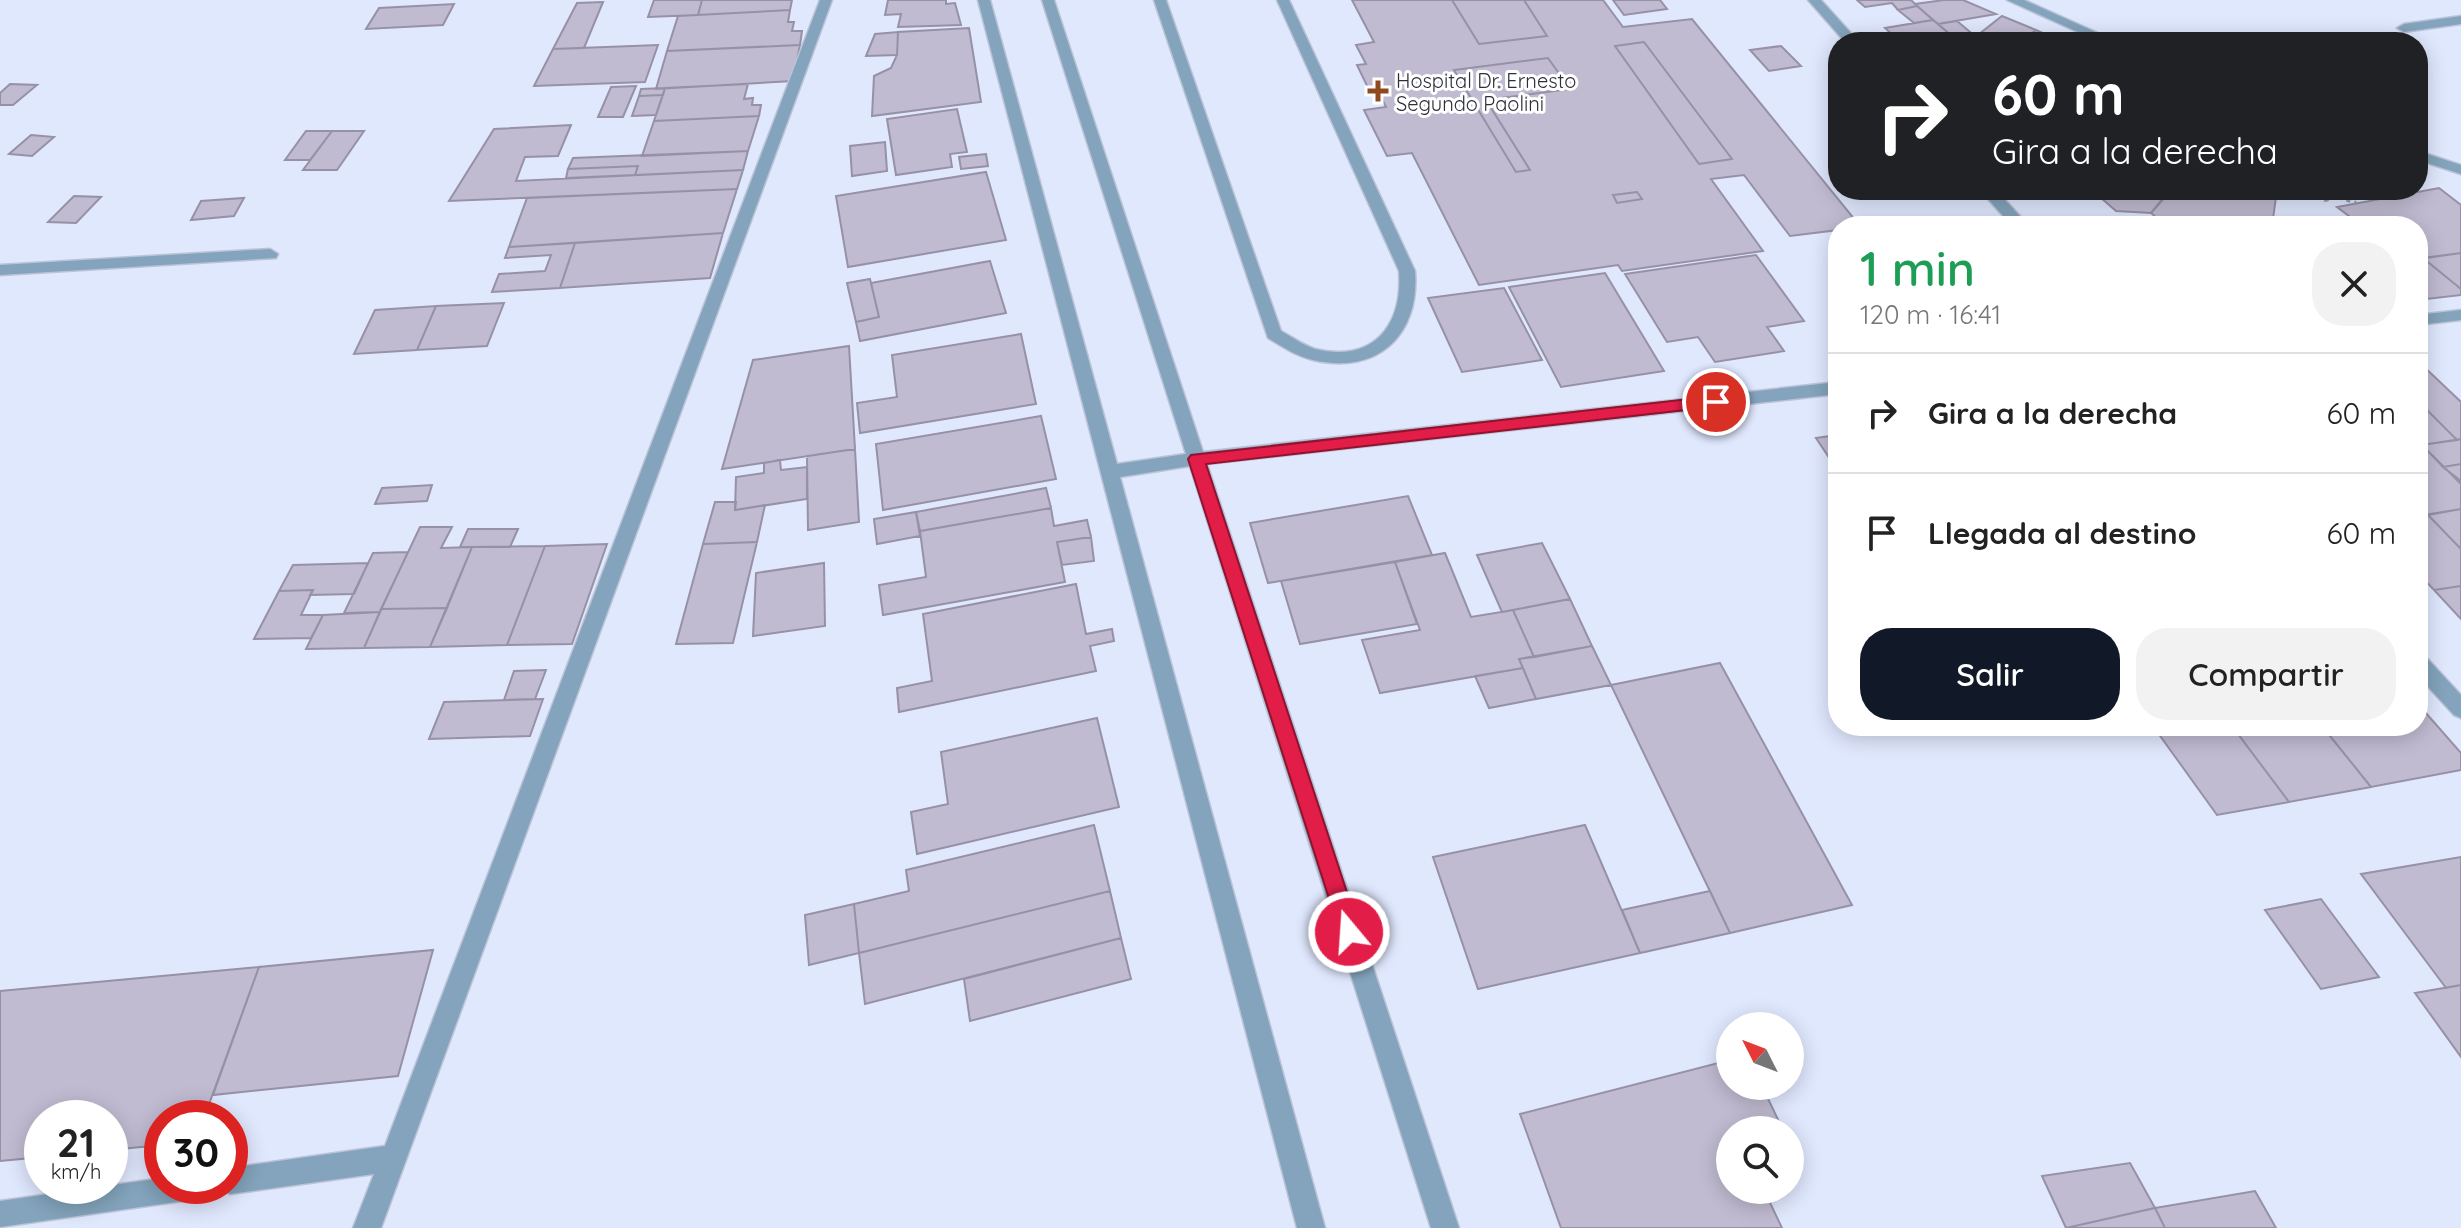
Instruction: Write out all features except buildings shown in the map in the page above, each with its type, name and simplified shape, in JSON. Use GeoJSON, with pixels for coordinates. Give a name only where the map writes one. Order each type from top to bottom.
{"type":"FeatureCollection","features":[{"type":"Feature","properties":{"kind":"street"},"geometry":{"type":"LineString","coordinates":[[367,1228],[826,0]]}},
{"type":"Feature","properties":{"kind":"street"},"geometry":{"type":"LineString","coordinates":[[984,0],[1311,1228]]}},
{"type":"Feature","properties":{"kind":"street"},"geometry":{"type":"LineString","coordinates":[[1048,0],[1445,1228]]}},
{"type":"Feature","properties":{"kind":"street"},"geometry":{"type":"LineString","coordinates":[[1160,0],[1274,334],[1301,350],[1319,355],[1368,352],[1388,341],[1407,317],[1411,293],[1407,271],[1283,0]]}},
{"type":"Feature","properties":{"kind":"street"},"geometry":{"type":"LineString","coordinates":[[1814,0],[1843,32]]}},
{"type":"Feature","properties":{"kind":"street"},"geometry":{"type":"LineString","coordinates":[[2013,0],[2088,32]]}},
{"type":"Feature","properties":{"kind":"street"},"geometry":{"type":"LineString","coordinates":[[2404,28],[2461,20]]}},
{"type":"Feature","properties":{"kind":"street"},"geometry":{"type":"LineString","coordinates":[[2428,158],[2461,170]]}},
{"type":"Feature","properties":{"kind":"street"},"geometry":{"type":"LineString","coordinates":[[1997,200],[2012,216]]}},
{"type":"Feature","properties":{"kind":"street"},"geometry":{"type":"LineString","coordinates":[[0,270],[270,254]]}},
{"type":"Feature","properties":{"kind":"street"},"geometry":{"type":"LineString","coordinates":[[2428,319],[2461,315]]}},
{"type":"Feature","properties":{"kind":"street"},"geometry":{"type":"LineString","coordinates":[[1109,472],[1196,459],[1828,389]]}},
{"type":"Feature","properties":{"kind":"street"},"geometry":{"type":"LineString","coordinates":[[2428,673],[2461,709]]}},
{"type":"Feature","properties":{"kind":"street"},"geometry":{"type":"LineString","coordinates":[[248,1178],[393,1158]]}},
{"type":"Feature","properties":{"kind":"street"},"geometry":{"type":"LineString","coordinates":[[0,1214],[144,1194]]}},
{"type":"Feature","properties":{"kind":"path"},"geometry":{"type":"LineString","coordinates":[[2348,200],[2356,203]]}},
{"type":"Feature","properties":{"kind":"place","name":"Hospital Dr. Ernesto Segundo Paolini"},"geometry":{"type":"Point","coordinates":[1378,91]}},
{"type":"Feature","properties":{"kind":"route"},"geometry":{"type":"LineString","coordinates":[[1349,932],[1196,459],[1716,402]]}}]}
